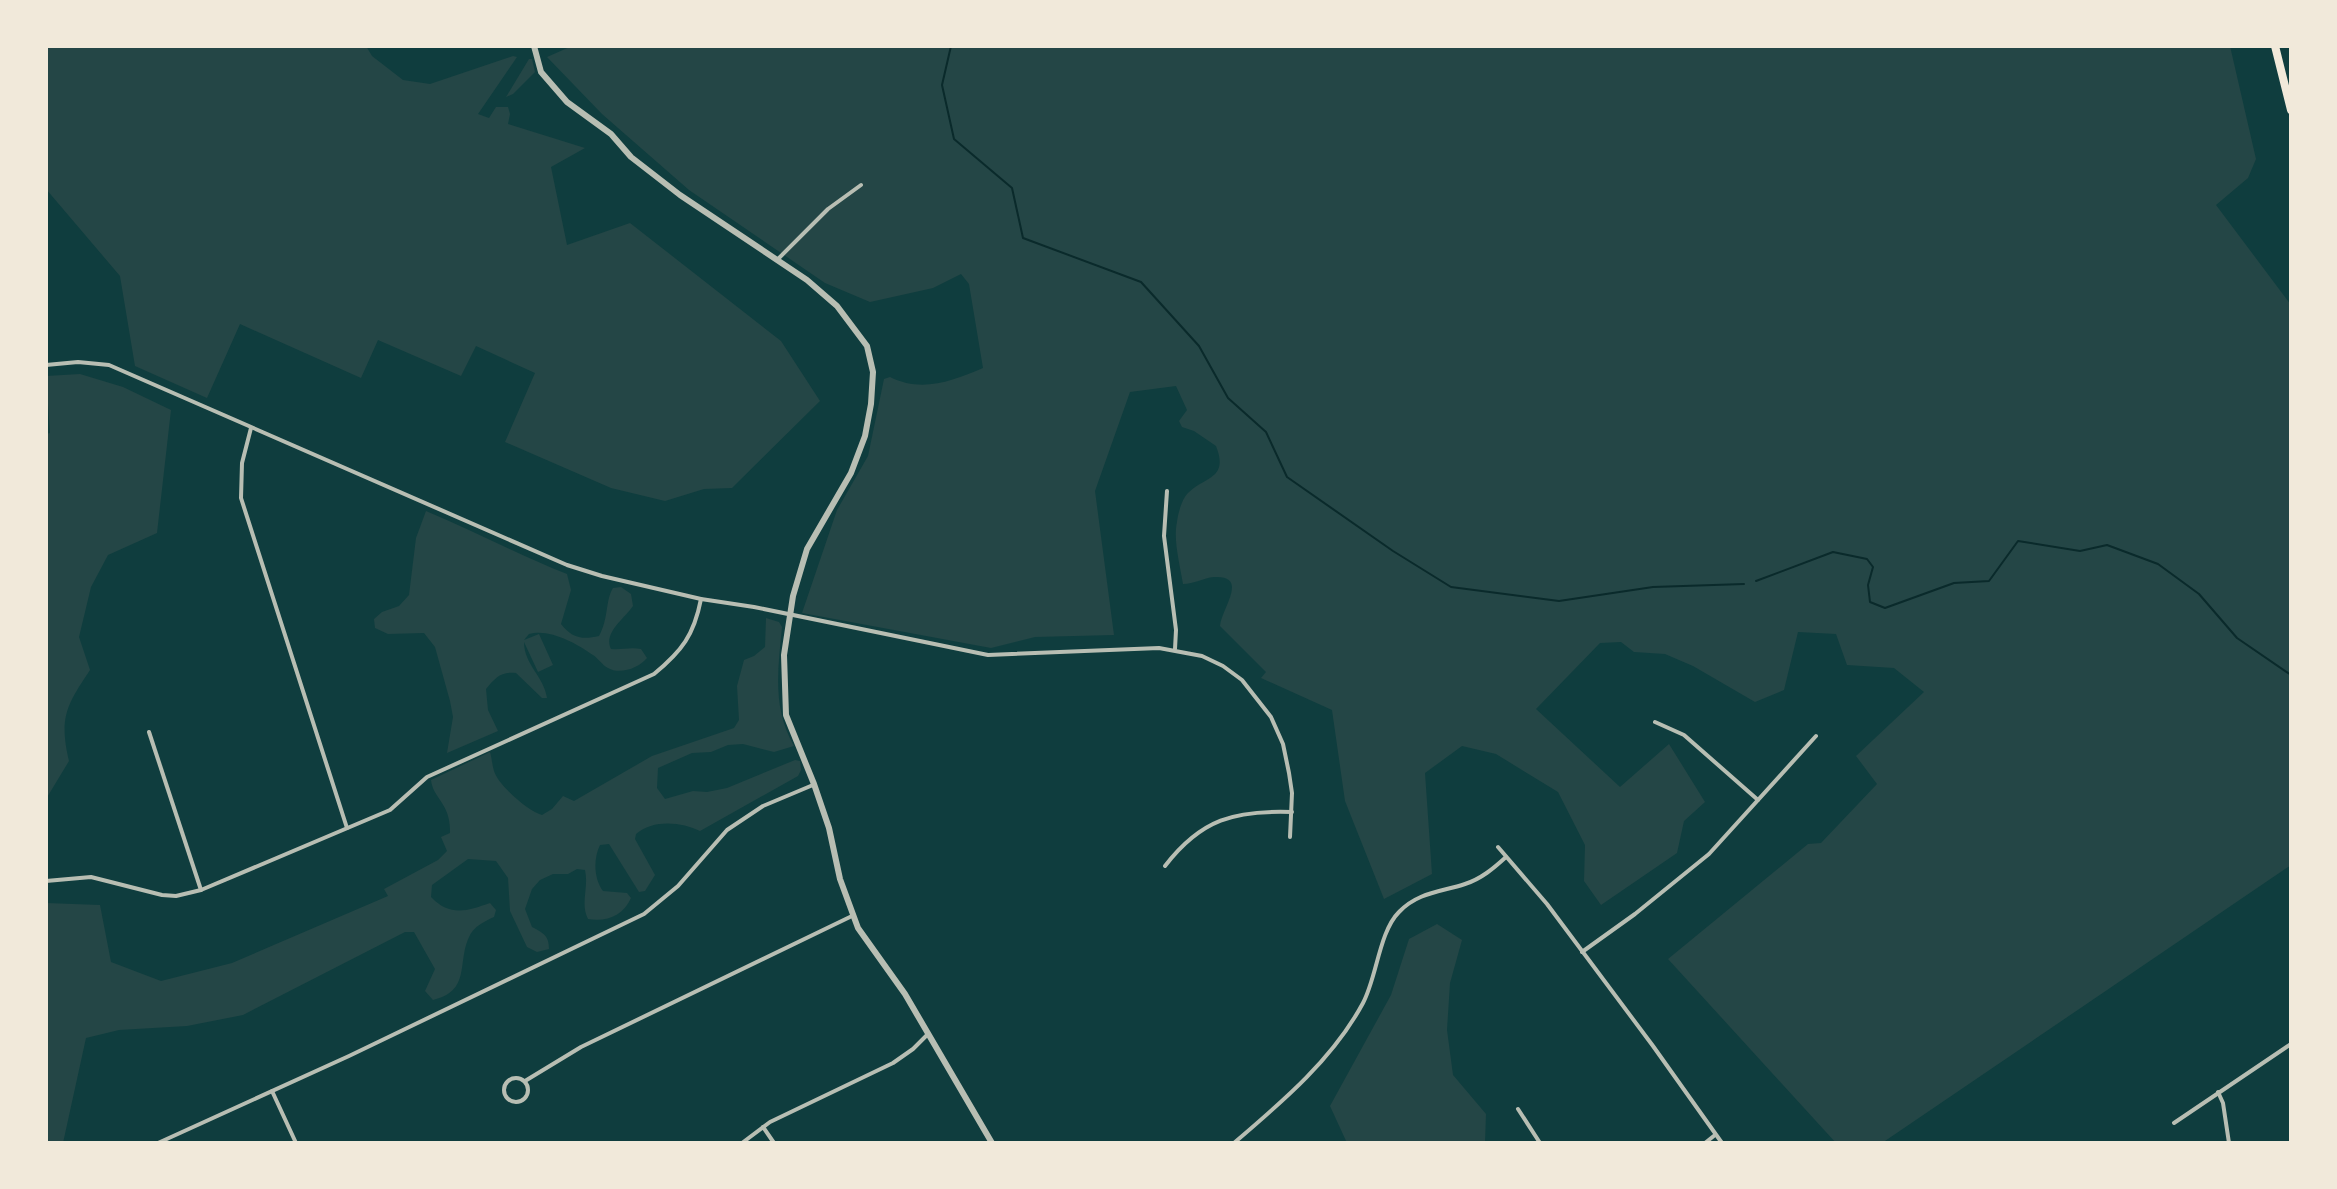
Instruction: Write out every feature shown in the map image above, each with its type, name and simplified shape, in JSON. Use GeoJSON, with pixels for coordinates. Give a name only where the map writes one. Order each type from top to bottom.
{"type":"FeatureCollection","features":[{"type":"Feature","properties":{"kind":"highway"},"geometry":{"type":"LineString","coordinates":[[2275,46],[2291,110]]}},
{"type":"Feature","properties":{"kind":"street"},"geometry":{"type":"LineString","coordinates":[[535,46],[541,72],[567,102],[611,134],[631,157],[654,176],[807,280],[837,306],[867,346],[873,372],[865,436],[851,473],[799,568],[784,655],[786,715],[814,784],[852,916],[905,994],[992,1143]]}},
{"type":"Feature","properties":{"kind":"street"},"geometry":{"type":"LineString","coordinates":[[777,260],[828,209],[861,185]]}},
{"type":"Feature","properties":{"kind":"street"},"geometry":{"type":"LineString","coordinates":[[46,365],[78,362],[109,365],[567,565],[602,576],[701,599],[988,655],[1175,649],[1202,656],[1242,680],[1271,717],[1283,744],[1292,793],[1290,837]]}},
{"type":"Feature","properties":{"kind":"street"},"geometry":{"type":"LineString","coordinates":[[251,428],[242,463],[241,498],[347,828]]}},
{"type":"Feature","properties":{"kind":"street"},"geometry":{"type":"LineString","coordinates":[[1167,491],[1164,536],[1176,630],[1175,649]]}},
{"type":"Feature","properties":{"kind":"street"},"geometry":{"type":"LineString","coordinates":[[46,881],[91,877],[176,896],[201,890],[390,810],[427,777],[654,674],[692,634],[701,599]]}},
{"type":"Feature","properties":{"kind":"street"},"geometry":{"type":"LineString","coordinates":[[1655,722],[1684,735],[1758,800]]}},
{"type":"Feature","properties":{"kind":"street"},"geometry":{"type":"LineString","coordinates":[[149,732],[201,890]]}},
{"type":"Feature","properties":{"kind":"street"},"geometry":{"type":"LineString","coordinates":[[1582,952],[1709,854],[1816,736]]}},
{"type":"Feature","properties":{"kind":"street"},"geometry":{"type":"LineString","coordinates":[[158,1143],[644,914],[678,886],[727,830],[775,800],[814,784]]}},
{"type":"Feature","properties":{"kind":"street"},"geometry":{"type":"LineString","coordinates":[[1165,866],[1192,837],[1217,821],[1252,812],[1292,812]]}},
{"type":"Feature","properties":{"kind":"street"},"geometry":{"type":"LineString","coordinates":[[1498,847],[1547,904],[1722,1143]]}},
{"type":"Feature","properties":{"kind":"street"},"geometry":{"type":"LineString","coordinates":[[1234,1143],[1296,1087],[1350,1026],[1365,999],[1389,926],[1399,911],[1425,893],[1468,884],[1506,857]]}},
{"type":"Feature","properties":{"kind":"street"},"geometry":{"type":"LineString","coordinates":[[525,1081],[581,1047],[852,916]]}},
{"type":"Feature","properties":{"kind":"street"},"geometry":{"type":"LineString","coordinates":[[742,1143],[763,1127],[893,1063],[929,1033]]}},
{"type":"Feature","properties":{"kind":"street"},"geometry":{"type":"LineString","coordinates":[[2174,1123],[2291,1044]]}},
{"type":"Feature","properties":{"kind":"street"},"geometry":{"type":"LineString","coordinates":[[518,1078],[525,1081],[528,1088],[525,1099],[513,1103],[507,1099],[503,1092],[507,1081],[518,1078]]}},
{"type":"Feature","properties":{"kind":"street"},"geometry":{"type":"LineString","coordinates":[[271,1091],[296,1143]]}},
{"type":"Feature","properties":{"kind":"street"},"geometry":{"type":"LineString","coordinates":[[2218,1092],[2223,1103],[2229,1143]]}},
{"type":"Feature","properties":{"kind":"street"},"geometry":{"type":"LineString","coordinates":[[1518,1109],[1540,1143]]}},
{"type":"Feature","properties":{"kind":"street"},"geometry":{"type":"LineString","coordinates":[[763,1127],[774,1143]]}},
{"type":"Feature","properties":{"kind":"street"},"geometry":{"type":"LineString","coordinates":[[1705,1143],[1715,1135]]}},
{"type":"Feature","properties":{"kind":"shaded area"},"geometry":{"type":"Polygon","coordinates":[[[46,46],[366,46],[372,56],[403,80],[430,84],[517,57],[478,114],[489,118],[496,107],[508,107],[508,124],[585,148],[551,167],[567,245],[630,223],[781,341],[820,401],[732,488],[704,489],[665,501],[611,488],[505,442],[535,373],[476,346],[461,376],[378,340],[361,378],[240,324],[207,398],[135,366],[120,276],[46,189],[46,46]]]}},
{"type":"Feature","properties":{"kind":"shaded area"},"geometry":{"type":"Polygon","coordinates":[[[572,46],[2230,46],[2256,159],[2248,178],[2216,205],[2291,305],[2291,865],[1882,1143],[1836,1143],[1668,959],[1808,844],[1821,843],[1877,784],[1856,756],[1924,692],[1894,668],[1847,665],[1836,634],[1798,632],[1784,690],[1755,702],[1693,666],[1665,654],[1634,652],[1621,642],[1600,643],[1536,709],[1620,787],[1669,744],[1705,802],[1684,821],[1677,853],[1601,905],[1584,881],[1585,845],[1558,792],[1496,754],[1462,746],[1425,773],[1432,874],[1384,899],[1345,801],[1332,710],[1261,678],[1266,672],[1220,626],[1231,594],[1230,581],[1214,577],[1183,584],[1176,537],[1179,510],[1188,493],[1213,476],[1220,465],[1216,446],[1182,427],[1179,421],[1187,410],[1176,386],[1130,392],[1095,491],[1114,635],[1035,637],[991,648],[802,613],[837,510],[868,456],[884,379],[890,377],[925,385],[983,368],[969,284],[961,274],[933,288],[870,302],[825,283],[689,190],[602,114],[547,57],[572,46]]]}},
{"type":"Feature","properties":{"kind":"shaded area"},"geometry":{"type":"Polygon","coordinates":[[[529,59],[532,59],[535,72],[506,97],[529,59]]]}},
{"type":"Feature","properties":{"kind":"shaded area"},"geometry":{"type":"Polygon","coordinates":[[[80,374],[123,387],[171,410],[157,533],[108,555],[91,587],[79,637],[90,670],[67,713],[65,734],[69,761],[46,799],[46,434],[50,433],[46,376],[80,374]]]}},
{"type":"Feature","properties":{"kind":"shaded area"},"geometry":{"type":"Polygon","coordinates":[[[426,511],[567,574],[571,590],[561,624],[578,637],[599,636],[613,588],[621,587],[631,594],[633,606],[612,632],[611,649],[641,649],[647,658],[629,669],[613,670],[586,650],[562,638],[545,633],[529,634],[524,640],[539,634],[553,665],[538,672],[524,642],[527,657],[547,698],[542,698],[516,673],[499,676],[486,689],[488,710],[498,731],[447,753],[453,717],[435,647],[424,633],[388,634],[375,628],[374,619],[382,612],[399,606],[409,595],[416,538],[426,511]]]}},
{"type":"Feature","properties":{"kind":"shaded area"},"geometry":{"type":"Polygon","coordinates":[[[766,618],[779,622],[782,627],[779,703],[794,746],[774,752],[743,744],[728,745],[711,752],[692,753],[658,768],[657,788],[665,799],[693,791],[727,788],[795,760],[800,761],[801,770],[798,776],[700,831],[685,826],[659,824],[636,834],[635,839],[655,875],[645,891],[639,892],[609,844],[600,845],[596,869],[600,886],[603,891],[627,893],[631,898],[619,913],[602,920],[588,919],[585,870],[553,874],[540,880],[532,889],[525,909],[532,927],[548,940],[549,949],[537,952],[527,947],[510,911],[508,878],[496,861],[468,859],[432,885],[431,897],[452,910],[466,910],[490,903],[496,910],[494,917],[471,933],[458,983],[445,996],[433,1000],[425,991],[435,969],[414,932],[405,932],[243,1015],[187,1026],[119,1030],[86,1038],[63,1143],[46,1143],[46,903],[100,905],[111,962],[161,981],[232,963],[388,896],[384,889],[438,860],[447,851],[441,837],[450,833],[450,823],[431,780],[490,752],[494,771],[501,783],[522,803],[542,815],[563,796],[574,801],[652,756],[734,728],[739,720],[737,686],[744,660],[765,647],[766,618]]]}},
{"type":"Feature","properties":{"kind":"shaded area"},"geometry":{"type":"Polygon","coordinates":[[[1437,924],[1462,940],[1450,983],[1447,1030],[1453,1075],[1486,1114],[1485,1143],[1347,1143],[1330,1106],[1391,995],[1409,939],[1437,924]]]}},
{"type":"Feature","properties":{"kind":"waterway"},"geometry":{"type":"LineString","coordinates":[[951,46],[942,85],[954,139],[1012,188],[1023,238],[1141,282],[1199,346],[1228,398],[1266,432],[1287,477],[1393,551],[1451,587],[1559,601],[1653,587],[1744,584]]}},
{"type":"Feature","properties":{"kind":"waterway"},"geometry":{"type":"LineString","coordinates":[[1756,581],[1833,552],[1867,559],[1873,567],[1868,585],[1870,602],[1885,608],[1954,583],[1989,581],[2018,541],[2080,551],[2107,545],[2158,564],[2199,594],[2237,638],[2291,675]]}}]}
